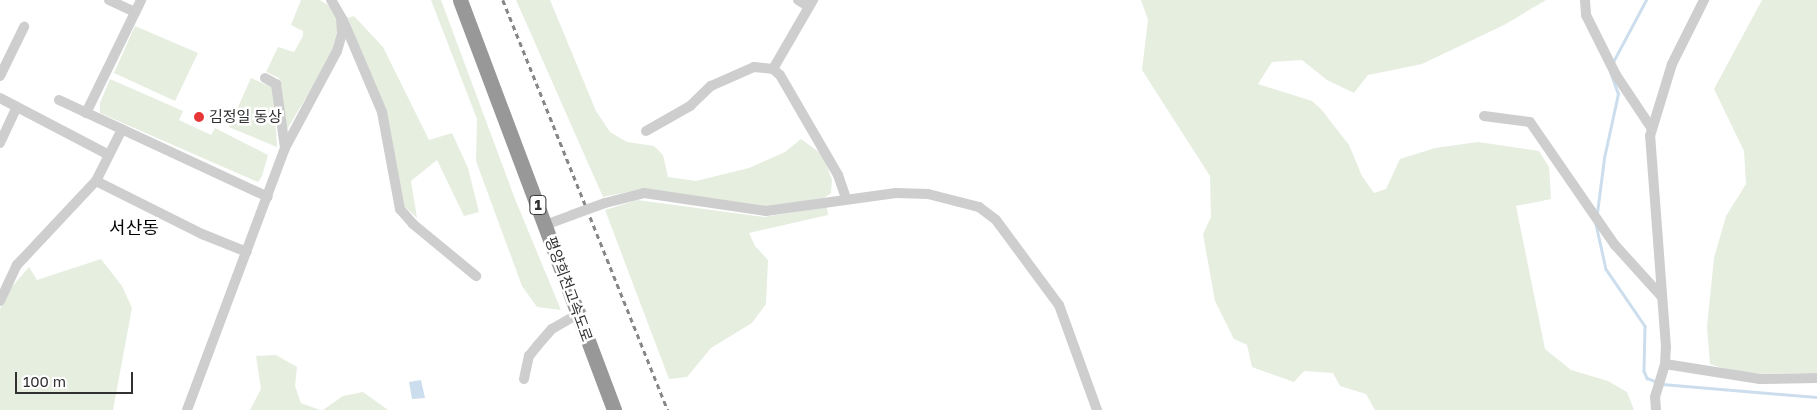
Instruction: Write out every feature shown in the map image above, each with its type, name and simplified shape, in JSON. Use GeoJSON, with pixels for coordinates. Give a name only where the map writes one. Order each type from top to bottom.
{"type":"FeatureCollection","features":[{"type":"Feature","properties":{"kind":"highway","name":"평양희천고속도로"},"geometry":{"type":"LineString","coordinates":[[460,0],[548,224]]}},
{"type":"Feature","properties":{"kind":"highway","name":"평양희천고속도로"},"geometry":{"type":"LineString","coordinates":[[468,0],[614,410]]}},
{"type":"Feature","properties":{"kind":"highway","name":"평양희천고속도로"},"geometry":{"type":"LineString","coordinates":[[580,313],[619,410]]}},
{"type":"Feature","properties":{"kind":"street"},"geometry":{"type":"LineString","coordinates":[[109,0],[135,12]]}},
{"type":"Feature","properties":{"kind":"street"},"geometry":{"type":"LineString","coordinates":[[86,113],[141,0]]}},
{"type":"Feature","properties":{"kind":"street"},"geometry":{"type":"LineString","coordinates":[[331,0],[341,17],[382,112],[400,209],[413,224],[476,276]]}},
{"type":"Feature","properties":{"kind":"street"},"geometry":{"type":"LineString","coordinates":[[773,69],[811,3],[798,0]]}},
{"type":"Feature","properties":{"kind":"street"},"geometry":{"type":"LineString","coordinates":[[1585,0],[1586,15],[1616,75],[1652,129]]}},
{"type":"Feature","properties":{"kind":"street"},"geometry":{"type":"LineString","coordinates":[[1656,410],[1658,382],[1665,364],[1652,129],[1672,64],[1704,0]]}},
{"type":"Feature","properties":{"kind":"street"},"geometry":{"type":"LineString","coordinates":[[187,410],[285,148],[329,71],[342,33],[341,17]]}},
{"type":"Feature","properties":{"kind":"street"},"geometry":{"type":"LineString","coordinates":[[0,76],[24,26]]}},
{"type":"Feature","properties":{"kind":"street"},"geometry":{"type":"LineString","coordinates":[[646,131],[690,106],[711,86],[754,67],[773,69],[780,75],[838,175],[846,198]]}},
{"type":"Feature","properties":{"kind":"street"},"geometry":{"type":"LineString","coordinates":[[265,78],[276,84],[285,148]]}},
{"type":"Feature","properties":{"kind":"street"},"geometry":{"type":"LineString","coordinates":[[0,98],[109,155]]}},
{"type":"Feature","properties":{"kind":"street"},"geometry":{"type":"LineString","coordinates":[[59,100],[268,197]]}},
{"type":"Feature","properties":{"kind":"street"},"geometry":{"type":"LineString","coordinates":[[0,143],[17,107]]}},
{"type":"Feature","properties":{"kind":"street"},"geometry":{"type":"LineString","coordinates":[[1484,116],[1530,122],[1614,245],[1662,297]]}},
{"type":"Feature","properties":{"kind":"street"},"geometry":{"type":"LineString","coordinates":[[0,301],[17,265],[96,181],[122,129]]}},
{"type":"Feature","properties":{"kind":"street"},"geometry":{"type":"LineString","coordinates":[[96,181],[202,234],[247,252]]}},
{"type":"Feature","properties":{"kind":"street"},"geometry":{"type":"LineString","coordinates":[[548,224],[605,203],[644,193],[766,211],[828,204],[846,198],[896,193],[928,194],[979,207],[996,220],[1059,305],[1097,410]]}},
{"type":"Feature","properties":{"kind":"street"},"geometry":{"type":"LineString","coordinates":[[524,379],[529,356],[537,346],[552,329],[580,313]]}},
{"type":"Feature","properties":{"kind":"street"},"geometry":{"type":"LineString","coordinates":[[1665,364],[1760,379],[1817,378]]}},
{"type":"Feature","properties":{"kind":"shaded area"},"geometry":{"type":"Polygon","coordinates":[[[301,0],[320,0],[328,5],[336,16],[338,28],[330,58],[286,131],[279,78],[266,72],[278,47],[294,52],[303,36],[303,31],[291,25],[301,0]]]}},
{"type":"Feature","properties":{"kind":"shaded area"},"geometry":{"type":"Polygon","coordinates":[[[431,0],[441,0],[515,199],[561,310],[537,307],[522,286],[476,161],[477,119],[431,0]]]}},
{"type":"Feature","properties":{"kind":"shaded area"},"geometry":{"type":"Polygon","coordinates":[[[516,0],[550,0],[596,111],[610,132],[627,142],[654,146],[663,155],[668,177],[696,181],[749,168],[785,152],[801,139],[823,155],[832,180],[831,193],[824,198],[766,207],[637,190],[603,197],[516,0]]]}},
{"type":"Feature","properties":{"kind":"shaded area"},"geometry":{"type":"Polygon","coordinates":[[[1141,0],[1546,0],[1504,25],[1422,64],[1368,75],[1354,93],[1327,80],[1302,60],[1272,62],[1258,84],[1312,101],[1321,109],[1349,145],[1362,176],[1374,193],[1386,189],[1400,159],[1435,148],[1478,142],[1539,151],[1549,167],[1551,199],[1516,206],[1545,349],[1571,370],[1608,381],[1627,392],[1634,410],[1375,410],[1366,394],[1340,386],[1333,373],[1304,371],[1294,382],[1252,367],[1247,345],[1234,339],[1215,301],[1203,234],[1211,217],[1210,176],[1142,70],[1148,20],[1141,0]]]}},
{"type":"Feature","properties":{"kind":"shaded area"},"geometry":{"type":"Polygon","coordinates":[[[1762,0],[1817,0],[1817,373],[1741,374],[1710,364],[1707,327],[1714,258],[1726,216],[1746,184],[1744,151],[1714,89],[1762,0]]]}},
{"type":"Feature","properties":{"kind":"shaded area"},"geometry":{"type":"Polygon","coordinates":[[[354,16],[383,47],[429,140],[452,133],[468,168],[479,212],[464,216],[437,160],[411,181],[417,218],[404,206],[387,119],[348,18],[354,16]]]}},
{"type":"Feature","properties":{"kind":"shaded area"},"geometry":{"type":"Polygon","coordinates":[[[135,26],[198,53],[175,101],[114,73],[135,26]]]}},
{"type":"Feature","properties":{"kind":"shaded area"},"geometry":{"type":"Polygon","coordinates":[[[251,78],[273,88],[277,147],[229,127],[251,78]]]}},
{"type":"Feature","properties":{"kind":"shaded area"},"geometry":{"type":"Polygon","coordinates":[[[110,79],[183,111],[179,120],[211,135],[215,128],[268,155],[262,176],[258,182],[100,113],[100,103],[110,79]]]}},
{"type":"Feature","properties":{"kind":"shaded area"},"geometry":{"type":"Polygon","coordinates":[[[637,200],[764,217],[827,207],[828,215],[749,233],[755,246],[768,260],[766,304],[752,323],[711,348],[687,377],[669,379],[605,210],[637,200]]]}},
{"type":"Feature","properties":{"kind":"shaded area"},"geometry":{"type":"Polygon","coordinates":[[[101,259],[122,286],[132,308],[113,410],[0,410],[0,309],[10,289],[29,267],[37,280],[101,259]]]}},
{"type":"Feature","properties":{"kind":"shaded area"},"geometry":{"type":"Polygon","coordinates":[[[276,355],[297,367],[295,386],[301,403],[320,410],[250,410],[261,389],[256,356],[276,355]]]}},
{"type":"Feature","properties":{"kind":"shaded area"},"geometry":{"type":"Polygon","coordinates":[[[363,392],[388,410],[323,410],[343,396],[363,392]]]}},
{"type":"Feature","properties":{"kind":"water"},"geometry":{"type":"Polygon","coordinates":[[[421,380],[425,398],[412,399],[409,382],[421,380]]]}},
{"type":"Feature","properties":{"kind":"waterway"},"geometry":{"type":"LineString","coordinates":[[1613,62],[1646,0]]}},
{"type":"Feature","properties":{"kind":"waterway"},"geometry":{"type":"LineString","coordinates":[[1597,213],[1604,158],[1618,94],[1610,72]]}},
{"type":"Feature","properties":{"kind":"waterway"},"geometry":{"type":"LineString","coordinates":[[1596,224],[1606,269],[1645,326],[1644,371],[1647,378],[1657,382]]}},
{"type":"Feature","properties":{"kind":"waterway"},"geometry":{"type":"LineString","coordinates":[[1662,384],[1817,397]]}},
{"type":"Feature","properties":{"kind":"railway"},"geometry":{"type":"LineString","coordinates":[[503,0],[668,410]]}},
{"type":"Feature","properties":{"kind":"place","name":"김정일 동상"},"geometry":{"type":"Point","coordinates":[199,117]}},
{"type":"Feature","properties":{"kind":"district","name":"서산동"},"geometry":{"type":"Point","coordinates":[134,227]}}]}
